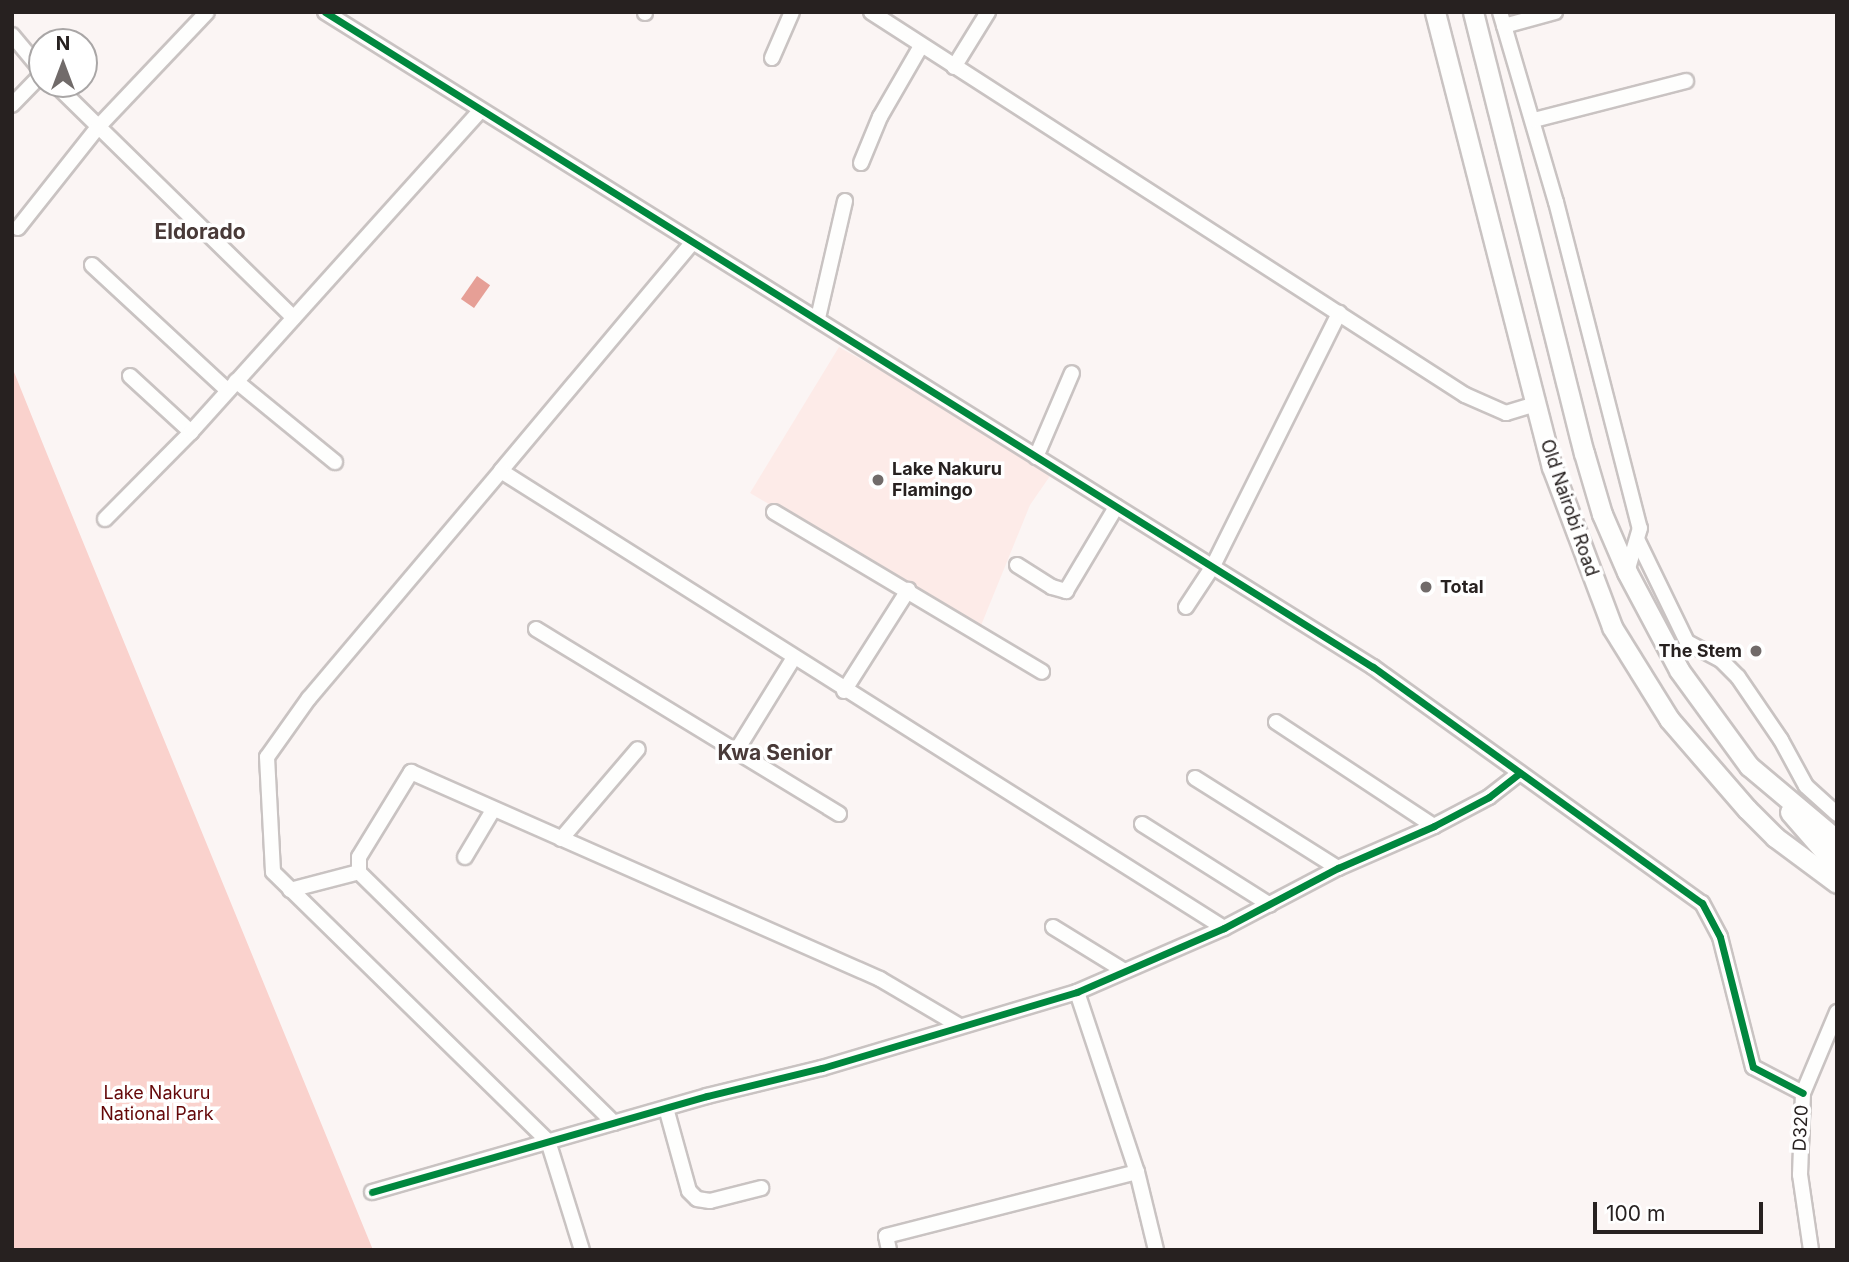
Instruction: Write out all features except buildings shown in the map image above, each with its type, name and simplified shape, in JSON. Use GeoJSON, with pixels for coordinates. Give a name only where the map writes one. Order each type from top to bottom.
{"type":"FeatureCollection","features":[{"type":"Feature","properties":{"kind":"highway","name":"Old Nairobi Road"},"geometry":{"type":"LineString","coordinates":[[1435,12],[1552,467],[1612,627],[1668,719],[1774,837],[1837,884]]}},
{"type":"Feature","properties":{"kind":"highway","name":"Old Nairobi Road"},"geometry":{"type":"LineString","coordinates":[[1473,12],[1584,453],[1602,514],[1627,572],[1679,670],[1749,766],[1837,840]]}},
{"type":"Feature","properties":{"kind":"highway"},"geometry":{"type":"LineString","coordinates":[[1723,781],[1743,783],[1749,766]]}},
{"type":"Feature","properties":{"kind":"highway"},"geometry":{"type":"LineString","coordinates":[[1776,790],[1825,857],[1837,866]]}},
{"type":"Feature","properties":{"kind":"street"},"geometry":{"type":"LineString","coordinates":[[18,228],[98,127],[206,12]]}},
{"type":"Feature","properties":{"kind":"street"},"geometry":{"type":"LineString","coordinates":[[326,12],[1373,667],[1702,904],[1720,937],[1754,1067],[1803,1093]]}},
{"type":"Feature","properties":{"kind":"street"},"geometry":{"type":"LineString","coordinates":[[772,58],[792,12]]}},
{"type":"Feature","properties":{"kind":"street"},"geometry":{"type":"LineString","coordinates":[[871,12],[1495,411],[1525,411],[1536,404]]}},
{"type":"Feature","properties":{"kind":"street"},"geometry":{"type":"LineString","coordinates":[[954,67],[988,12]]}},
{"type":"Feature","properties":{"kind":"street"},"geometry":{"type":"LineString","coordinates":[[1555,12],[1502,19],[1534,120],[1640,528],[1627,572]]}},
{"type":"Feature","properties":{"kind":"street"},"geometry":{"type":"LineString","coordinates":[[12,35],[28,55]]}},
{"type":"Feature","properties":{"kind":"street"},"geometry":{"type":"LineString","coordinates":[[861,163],[880,117],[921,46]]}},
{"type":"Feature","properties":{"kind":"street"},"geometry":{"type":"LineString","coordinates":[[1534,120],[1686,81]]}},
{"type":"Feature","properties":{"kind":"street"},"geometry":{"type":"LineString","coordinates":[[12,105],[28,87]]}},
{"type":"Feature","properties":{"kind":"street"},"geometry":{"type":"LineString","coordinates":[[69,98],[294,318]]}},
{"type":"Feature","properties":{"kind":"street"},"geometry":{"type":"LineString","coordinates":[[104,519],[191,432],[481,110]]}},
{"type":"Feature","properties":{"kind":"street"},"geometry":{"type":"LineString","coordinates":[[818,318],[845,201]]}},
{"type":"Feature","properties":{"kind":"street"},"geometry":{"type":"LineString","coordinates":[[582,1250],[548,1141],[272,872],[267,757],[309,698],[692,243]]}},
{"type":"Feature","properties":{"kind":"street"},"geometry":{"type":"LineString","coordinates":[[92,265],[232,386],[335,462]]}},
{"type":"Feature","properties":{"kind":"street"},"geometry":{"type":"LineString","coordinates":[[1186,607],[1213,566],[1339,313]]}},
{"type":"Feature","properties":{"kind":"street"},"geometry":{"type":"LineString","coordinates":[[1036,457],[1072,373]]}},
{"type":"Feature","properties":{"kind":"street"},"geometry":{"type":"LineString","coordinates":[[130,376],[191,432]]}},
{"type":"Feature","properties":{"kind":"street"},"geometry":{"type":"LineString","coordinates":[[501,471],[793,659],[1224,928]]}},
{"type":"Feature","properties":{"kind":"street"},"geometry":{"type":"LineString","coordinates":[[1017,565],[1052,587],[1066,591],[1116,507]]}},
{"type":"Feature","properties":{"kind":"street"},"geometry":{"type":"LineString","coordinates":[[774,512],[1042,672]]}},
{"type":"Feature","properties":{"kind":"street"},"geometry":{"type":"LineString","coordinates":[[1638,541],[1687,642],[1721,660],[1738,677],[1781,740],[1806,786],[1837,814]]}},
{"type":"Feature","properties":{"kind":"street"},"geometry":{"type":"LineString","coordinates":[[844,691],[908,590]]}},
{"type":"Feature","properties":{"kind":"street"},"geometry":{"type":"LineString","coordinates":[[536,629],[838,814]]}},
{"type":"Feature","properties":{"kind":"street"},"geometry":{"type":"LineString","coordinates":[[735,753],[793,659]]}},
{"type":"Feature","properties":{"kind":"street"},"geometry":{"type":"LineString","coordinates":[[1276,722],[1434,826]]}},
{"type":"Feature","properties":{"kind":"street"},"geometry":{"type":"LineString","coordinates":[[561,839],[638,749]]}},
{"type":"Feature","properties":{"kind":"street"},"geometry":{"type":"LineString","coordinates":[[614,1123],[359,872],[359,857],[411,772],[880,979],[958,1025]]}},
{"type":"Feature","properties":{"kind":"street"},"geometry":{"type":"LineString","coordinates":[[372,1192],[666,1108],[822,1068],[958,1025],[1077,992],[1122,970],[1224,928],[1338,868],[1434,826],[1489,797],[1520,773]]}},
{"type":"Feature","properties":{"kind":"street"},"geometry":{"type":"LineString","coordinates":[[1195,778],[1338,868]]}},
{"type":"Feature","properties":{"kind":"street"},"geometry":{"type":"LineString","coordinates":[[465,857],[494,810]]}},
{"type":"Feature","properties":{"kind":"street"},"geometry":{"type":"LineString","coordinates":[[1142,824],[1270,905]]}},
{"type":"Feature","properties":{"kind":"street"},"geometry":{"type":"LineString","coordinates":[[290,890],[359,872]]}},
{"type":"Feature","properties":{"kind":"street"},"geometry":{"type":"LineString","coordinates":[[1053,927],[1122,970]]}},
{"type":"Feature","properties":{"kind":"street"},"geometry":{"type":"LineString","coordinates":[[1077,992],[1137,1172],[1156,1250]]}},
{"type":"Feature","properties":{"kind":"street","name":"D320"},"geometry":{"type":"LineString","coordinates":[[1811,1250],[1800,1175],[1803,1093],[1837,1012]]}},
{"type":"Feature","properties":{"kind":"street"},"geometry":{"type":"LineString","coordinates":[[666,1108],[689,1191],[697,1199],[710,1201],[761,1188]]}},
{"type":"Feature","properties":{"kind":"street"},"geometry":{"type":"LineString","coordinates":[[889,1250],[886,1236],[1137,1172]]}},
{"type":"Feature","properties":{"kind":"shaded area"},"geometry":{"type":"Polygon","coordinates":[[[477,276],[490,285],[474,308],[461,299],[477,276]]]}},
{"type":"Feature","properties":{"kind":"shaded area"},"geometry":{"type":"Polygon","coordinates":[[[839,347],[951,410],[1050,476],[1030,505],[980,628],[750,493],[839,347]]]}},
{"type":"Feature","properties":{"kind":"green space","name":"Lake Nakuru National Park"},"geometry":{"type":"Polygon","coordinates":[[[12,367],[47,454],[373,1250],[12,1250],[12,367]]]}},
{"type":"Feature","properties":{"kind":"cycle path"},"geometry":{"type":"LineString","coordinates":[[325,12],[1373,667],[1702,903],[1720,937],[1753,1067],[1803,1093]]}},
{"type":"Feature","properties":{"kind":"cycle path"},"geometry":{"type":"LineString","coordinates":[[372,1192],[707,1096],[822,1068],[1077,992],[1224,928],[1338,868],[1434,826],[1489,797],[1520,773]]}},
{"type":"Feature","properties":{"kind":"place","name":"Lake Nakuru Flamingo"},"geometry":{"type":"Point","coordinates":[878,480]}},
{"type":"Feature","properties":{"kind":"place","name":"Total"},"geometry":{"type":"Point","coordinates":[1426,587]}},
{"type":"Feature","properties":{"kind":"place","name":"The Stem"},"geometry":{"type":"Point","coordinates":[1756,651]}},
{"type":"Feature","properties":{"kind":"district","name":"Eldorado"},"geometry":{"type":"Point","coordinates":[200,232]}},
{"type":"Feature","properties":{"kind":"district","name":"Kwa Senior"},"geometry":{"type":"Point","coordinates":[775,753]}}]}
